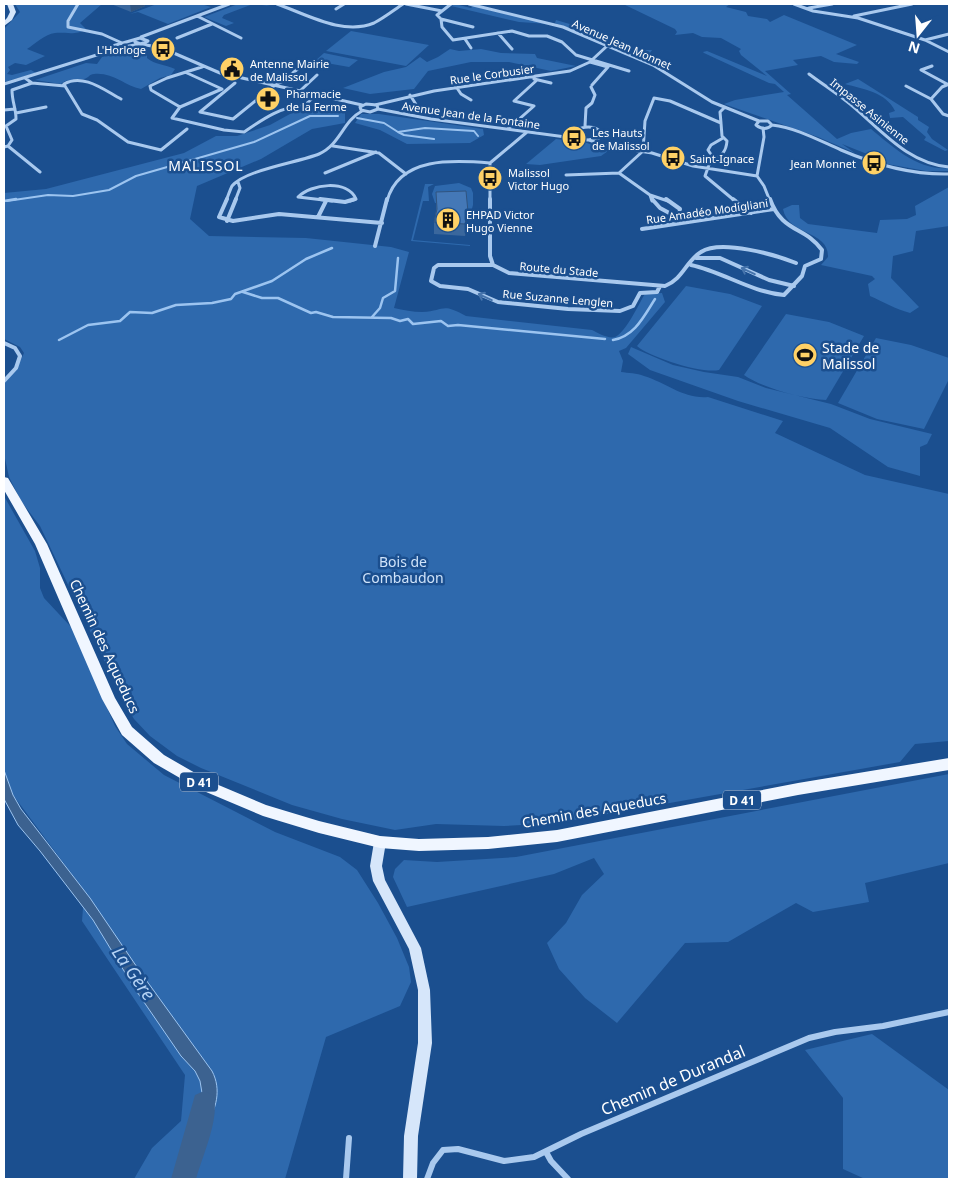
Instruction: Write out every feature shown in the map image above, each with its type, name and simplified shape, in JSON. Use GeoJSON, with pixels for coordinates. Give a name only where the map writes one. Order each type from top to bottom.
{"type":"FeatureCollection","features":[{"type":"Feature","properties":{"kind":"main road","name":"Chemin des Aqueducs"},"geometry":{"type":"LineString","coordinates":[[4,481],[36,535],[109,699],[127,731],[159,758],[204,785],[263,810],[319,828],[380,842],[419,845],[478,843],[557,836],[798,789],[949,764]]}},
{"type":"Feature","properties":{"kind":"street"},"geometry":{"type":"LineString","coordinates":[[4,24],[10,19],[13,12],[10,4]]}},
{"type":"Feature","properties":{"kind":"street"},"geometry":{"type":"LineString","coordinates":[[78,4],[67,24],[68,28],[102,34],[122,43]]}},
{"type":"Feature","properties":{"kind":"street"},"geometry":{"type":"LineString","coordinates":[[50,70],[229,4]]}},
{"type":"Feature","properties":{"kind":"street"},"geometry":{"type":"LineString","coordinates":[[276,4],[285,5],[345,27],[369,25],[380,20],[394,8],[404,4],[442,11]]}},
{"type":"Feature","properties":{"kind":"street"},"geometry":{"type":"LineString","coordinates":[[285,5],[289,4]]}},
{"type":"Feature","properties":{"kind":"street"},"geometry":{"type":"LineString","coordinates":[[336,9],[344,4]]}},
{"type":"Feature","properties":{"kind":"street"},"geometry":{"type":"LineString","coordinates":[[452,4],[437,15],[441,19],[442,27],[451,39],[465,39],[512,31],[529,36],[550,36],[562,42],[575,54],[629,72]]}},
{"type":"Feature","properties":{"kind":"street","name":"Avenue Jean Monnet"},"geometry":{"type":"LineString","coordinates":[[469,4],[563,27],[661,69],[696,92],[724,107],[758,121],[768,121],[772,125]]}},
{"type":"Feature","properties":{"kind":"street"},"geometry":{"type":"LineString","coordinates":[[794,4],[806,9],[853,16],[925,40],[949,52]]}},
{"type":"Feature","properties":{"kind":"street"},"geometry":{"type":"LineString","coordinates":[[806,9],[832,4]]}},
{"type":"Feature","properties":{"kind":"street"},"geometry":{"type":"LineString","coordinates":[[853,16],[912,4]]}},
{"type":"Feature","properties":{"kind":"street"},"geometry":{"type":"LineString","coordinates":[[197,16],[241,38]]}},
{"type":"Feature","properties":{"kind":"street"},"geometry":{"type":"LineString","coordinates":[[441,19],[473,27]]}},
{"type":"Feature","properties":{"kind":"street"},"geometry":{"type":"LineString","coordinates":[[177,38],[212,24]]}},
{"type":"Feature","properties":{"kind":"street"},"geometry":{"type":"LineString","coordinates":[[4,84],[119,48],[141,44],[156,31]]}},
{"type":"Feature","properties":{"kind":"street"},"geometry":{"type":"LineString","coordinates":[[498,33],[512,50]]}},
{"type":"Feature","properties":{"kind":"street"},"geometry":{"type":"LineString","coordinates":[[925,40],[949,34]]}},
{"type":"Feature","properties":{"kind":"street"},"geometry":{"type":"LineString","coordinates":[[140,38],[202,67],[230,76],[318,93],[362,105],[375,104],[378,106],[378,109]]}},
{"type":"Feature","properties":{"kind":"street"},"geometry":{"type":"LineString","coordinates":[[465,39],[471,48]]}},
{"type":"Feature","properties":{"kind":"street"},"geometry":{"type":"LineString","coordinates":[[135,40],[135,42],[141,44],[163,49]]}},
{"type":"Feature","properties":{"kind":"street"},"geometry":{"type":"LineString","coordinates":[[593,59],[607,46]]}},
{"type":"Feature","properties":{"kind":"street"},"geometry":{"type":"LineString","coordinates":[[235,83],[200,112],[233,119],[307,62]]}},
{"type":"Feature","properties":{"kind":"street","name":"Rue le Corbusier"},"geometry":{"type":"LineString","coordinates":[[375,104],[410,95],[570,71],[590,62],[609,68],[591,86],[595,95],[592,103],[586,108],[585,126]]}},
{"type":"Feature","properties":{"kind":"street"},"geometry":{"type":"LineString","coordinates":[[932,66],[921,70],[948,84]]}},
{"type":"Feature","properties":{"kind":"street"},"geometry":{"type":"LineString","coordinates":[[180,107],[150,90],[149,87],[155,82],[202,67]]}},
{"type":"Feature","properties":{"kind":"street"},"geometry":{"type":"LineString","coordinates":[[187,73],[222,89],[180,107],[171,117],[224,130],[244,132],[267,116],[283,111],[289,106],[304,106],[318,93]]}},
{"type":"Feature","properties":{"kind":"street","name":"Impasse Asinienne"},"geometry":{"type":"LineString","coordinates":[[809,74],[857,110],[896,145],[929,164],[949,167]]}},
{"type":"Feature","properties":{"kind":"street"},"geometry":{"type":"LineString","coordinates":[[301,90],[317,75]]}},
{"type":"Feature","properties":{"kind":"street"},"geometry":{"type":"LineString","coordinates":[[526,77],[551,83]]}},
{"type":"Feature","properties":{"kind":"street"},"geometry":{"type":"LineString","coordinates":[[25,78],[32,83]]}},
{"type":"Feature","properties":{"kind":"street"},"geometry":{"type":"LineString","coordinates":[[65,86],[64,84],[68,81],[80,80],[121,99]]}},
{"type":"Feature","properties":{"kind":"street"},"geometry":{"type":"LineString","coordinates":[[508,129],[534,106],[514,101],[537,80]]}},
{"type":"Feature","properties":{"kind":"street"},"geometry":{"type":"LineString","coordinates":[[40,172],[6,147],[12,140],[6,128],[15,121],[16,111],[12,103],[12,90],[32,83],[65,86]]}},
{"type":"Feature","properties":{"kind":"street"},"geometry":{"type":"LineString","coordinates":[[931,99],[942,87],[948,84]]}},
{"type":"Feature","properties":{"kind":"street"},"geometry":{"type":"LineString","coordinates":[[65,86],[82,114],[97,120],[128,142],[161,150],[188,129]]}},
{"type":"Feature","properties":{"kind":"street"},"geometry":{"type":"LineString","coordinates":[[906,86],[931,99],[944,114],[949,116]]}},
{"type":"Feature","properties":{"kind":"street"},"geometry":{"type":"LineString","coordinates":[[457,88],[461,94],[471,100]]}},
{"type":"Feature","properties":{"kind":"street"},"geometry":{"type":"LineString","coordinates":[[410,95],[417,106]]}},
{"type":"Feature","properties":{"kind":"street"},"geometry":{"type":"LineString","coordinates":[[619,173],[644,151],[645,121],[654,98],[670,101],[721,123]]}},
{"type":"Feature","properties":{"kind":"street"},"geometry":{"type":"LineString","coordinates":[[362,105],[360,107],[362,111],[351,116],[344,131],[333,146],[306,158],[276,166],[238,182],[231,188],[220,217],[227,221],[279,214],[382,223]]}},
{"type":"Feature","properties":{"kind":"street"},"geometry":{"type":"LineString","coordinates":[[4,110],[16,111],[46,107]]}},
{"type":"Feature","properties":{"kind":"street"},"geometry":{"type":"LineString","coordinates":[[724,107],[720,112],[723,138],[728,141],[727,150],[722,156],[714,159],[707,168],[706,178],[751,213]]}},
{"type":"Feature","properties":{"kind":"street","name":"Avenue Jean de la Fontaine"},"geometry":{"type":"LineString","coordinates":[[362,111],[370,112],[378,109],[410,116],[588,140],[607,146],[644,151],[707,168],[757,176]]}},
{"type":"Feature","properties":{"kind":"street"},"geometry":{"type":"LineString","coordinates":[[758,121],[756,125],[763,128],[772,125],[782,126],[880,165],[917,173],[949,174]]}},
{"type":"Feature","properties":{"kind":"street"},"geometry":{"type":"LineString","coordinates":[[563,136],[585,126],[600,130],[603,134],[598,138],[588,140]]}},
{"type":"Feature","properties":{"kind":"street"},"geometry":{"type":"LineString","coordinates":[[691,265],[707,268],[750,286],[780,295],[786,294],[794,286],[802,276],[805,266],[819,262],[822,250],[817,242],[786,225],[774,209],[765,187],[757,176],[764,137],[763,128]]}},
{"type":"Feature","properties":{"kind":"street"},"geometry":{"type":"LineString","coordinates":[[375,246],[392,184],[406,174],[441,161],[490,163],[527,132]]}},
{"type":"Feature","properties":{"kind":"street"},"geometry":{"type":"LineString","coordinates":[[714,159],[708,150],[711,145],[723,138]]}},
{"type":"Feature","properties":{"kind":"street"},"geometry":{"type":"LineString","coordinates":[[333,146],[377,152],[406,174]]}},
{"type":"Feature","properties":{"kind":"street"},"geometry":{"type":"LineString","coordinates":[[325,173],[377,152]]}},
{"type":"Feature","properties":{"kind":"street"},"geometry":{"type":"LineString","coordinates":[[490,163],[489,232],[490,256],[493,265]]}},
{"type":"Feature","properties":{"kind":"street"},"geometry":{"type":"LineString","coordinates":[[566,175],[619,173],[650,195],[664,198],[680,209],[680,216]]}},
{"type":"Feature","properties":{"kind":"street"},"geometry":{"type":"LineString","coordinates":[[227,221],[240,188],[238,182]]}},
{"type":"Feature","properties":{"kind":"street"},"geometry":{"type":"LineString","coordinates":[[326,186],[350,191],[356,197],[349,202],[326,201],[303,198],[298,195],[310,189],[326,186]]}},
{"type":"Feature","properties":{"kind":"street"},"geometry":{"type":"LineString","coordinates":[[650,195],[653,202],[668,213],[680,216],[686,222]]}},
{"type":"Feature","properties":{"kind":"street"},"geometry":{"type":"LineString","coordinates":[[318,217],[326,201]]}},
{"type":"Feature","properties":{"kind":"street","name":"Rue Amadéo Modigliani"},"geometry":{"type":"LineString","coordinates":[[642,229],[774,209]]}},
{"type":"Feature","properties":{"kind":"street","name":"Route du Stade"},"geometry":{"type":"LineString","coordinates":[[493,265],[515,274],[660,286],[671,285],[678,280],[706,249],[718,247],[780,258],[796,263]]}},
{"type":"Feature","properties":{"kind":"street"},"geometry":{"type":"LineString","coordinates":[[696,258],[720,258],[769,280],[794,286]]}},
{"type":"Feature","properties":{"kind":"street","name":"Rue Suzanne Lenglen"},"geometry":{"type":"LineString","coordinates":[[493,265],[438,265],[434,268],[431,281],[440,286],[468,289],[498,302],[568,309],[620,311],[633,306],[640,294],[657,292],[660,286]]}},
{"type":"Feature","properties":{"kind":"street"},"geometry":{"type":"LineString","coordinates":[[4,343],[15,348],[20,356],[16,368],[4,381]]}},
{"type":"Feature","properties":{"kind":"street"},"geometry":{"type":"LineString","coordinates":[[380,842],[376,866],[379,881],[415,948],[424,990],[424,1043],[411,1136],[410,1179]]}},
{"type":"Feature","properties":{"kind":"street","name":"Chemin de Durandal"},"geometry":{"type":"LineString","coordinates":[[427,1179],[437,1156],[443,1150],[450,1148],[503,1161],[520,1161],[546,1152],[581,1134],[809,1038],[835,1032],[884,1026],[949,1012]]}},
{"type":"Feature","properties":{"kind":"street"},"geometry":{"type":"LineString","coordinates":[[346,1179],[349,1138]]}},
{"type":"Feature","properties":{"kind":"street"},"geometry":{"type":"LineString","coordinates":[[546,1152],[551,1161],[568,1179]]}},
{"type":"Feature","properties":{"kind":"green space"},"geometry":{"type":"Polygon","coordinates":[[[15,4],[102,4],[80,23],[86,29],[75,33],[55,33],[44,37],[27,49],[45,56],[26,65],[15,63],[8,67],[10,70],[7,74],[12,75],[31,70],[36,73],[4,82],[4,29],[20,12],[15,4]]]}},
{"type":"Feature","properties":{"kind":"green space"},"geometry":{"type":"Polygon","coordinates":[[[157,4],[201,4],[211,7],[168,24],[138,12],[130,14],[157,4]]]}},
{"type":"Feature","properties":{"kind":"green space"},"geometry":{"type":"Polygon","coordinates":[[[238,4],[253,4],[224,15],[222,18],[234,23],[226,26],[204,17],[238,4]]]}},
{"type":"Feature","properties":{"kind":"green space"},"geometry":{"type":"Polygon","coordinates":[[[455,4],[471,8],[473,6],[549,24],[519,22],[451,6],[455,4]]]}},
{"type":"Feature","properties":{"kind":"green space"},"geometry":{"type":"Polygon","coordinates":[[[623,4],[730,4],[726,7],[746,12],[748,16],[767,19],[770,22],[784,15],[857,45],[836,54],[859,62],[857,64],[834,62],[821,56],[793,60],[798,65],[765,71],[791,94],[787,95],[837,139],[851,133],[871,129],[897,150],[916,162],[938,168],[949,168],[949,171],[926,171],[887,164],[887,162],[842,144],[855,153],[818,137],[724,104],[735,100],[784,92],[775,84],[769,83],[703,52],[707,51],[767,76],[741,55],[739,51],[741,49],[721,38],[702,37],[693,33],[675,35],[677,32],[675,29],[623,4]]]}},
{"type":"Feature","properties":{"kind":"green space"},"geometry":{"type":"Polygon","coordinates":[[[556,20],[573,25],[627,50],[652,50],[648,56],[626,51],[555,23],[556,20]]]}},
{"type":"Feature","properties":{"kind":"green space"},"geometry":{"type":"Polygon","coordinates":[[[351,31],[429,45],[406,66],[326,51],[351,31]]]}},
{"type":"Feature","properties":{"kind":"green space"},"geometry":{"type":"Polygon","coordinates":[[[450,49],[459,51],[481,49],[501,53],[535,54],[537,58],[576,66],[551,71],[509,62],[471,62],[428,71],[414,89],[370,94],[343,88],[384,72],[406,67],[420,57],[427,62],[450,49]]]}},
{"type":"Feature","properties":{"kind":"green space"},"geometry":{"type":"Polygon","coordinates":[[[122,50],[140,52],[147,55],[147,58],[153,62],[175,69],[171,75],[160,78],[141,89],[101,74],[92,74],[84,79],[69,80],[61,84],[35,80],[86,63],[97,64],[102,57],[122,50]]]}},
{"type":"Feature","properties":{"kind":"green space"},"geometry":{"type":"Polygon","coordinates":[[[324,53],[358,60],[349,67],[315,61],[324,53]]]}},
{"type":"Feature","properties":{"kind":"green space"},"geometry":{"type":"Polygon","coordinates":[[[858,79],[918,117],[918,120],[929,127],[927,132],[932,139],[948,150],[945,151],[924,140],[926,137],[903,117],[890,118],[889,113],[895,111],[886,99],[880,95],[845,84],[858,79]]]}},
{"type":"Feature","properties":{"kind":"green space","name":"Bois de Combaudon"},"geometry":{"type":"Polygon","coordinates":[[[324,108],[345,111],[345,123],[312,129],[261,159],[197,186],[190,219],[209,236],[306,238],[391,247],[409,252],[394,308],[408,311],[422,312],[447,308],[466,316],[592,330],[609,337],[615,337],[619,335],[631,319],[645,294],[662,293],[665,302],[626,348],[619,351],[623,361],[621,372],[641,375],[691,396],[708,397],[783,421],[775,433],[865,475],[949,494],[949,741],[915,744],[900,762],[557,823],[504,826],[436,824],[395,830],[342,819],[292,805],[201,768],[177,756],[150,736],[134,719],[124,702],[40,526],[21,501],[9,477],[4,454],[4,383],[17,368],[24,353],[20,347],[4,339],[4,193],[46,189],[184,153],[216,136],[237,136],[270,125],[299,109],[324,108]]]}},
{"type":"Feature","properties":{"kind":"green space"},"geometry":{"type":"Polygon","coordinates":[[[361,114],[379,114],[483,129],[484,135],[470,143],[407,144],[380,130],[355,123],[361,114]]]}},
{"type":"Feature","properties":{"kind":"green space"},"geometry":{"type":"Polygon","coordinates":[[[556,139],[587,143],[608,151],[601,156],[540,165],[526,164],[556,139]]]}},
{"type":"Feature","properties":{"kind":"green space"},"geometry":{"type":"Polygon","coordinates":[[[459,183],[471,188],[473,193],[473,205],[469,219],[464,219],[465,202],[435,203],[432,194],[435,186],[459,183]]]}},
{"type":"Feature","properties":{"kind":"green space"},"geometry":{"type":"Polygon","coordinates":[[[425,184],[434,184],[428,187],[429,201],[423,201],[413,240],[470,246],[411,241],[425,184]]]}},
{"type":"Feature","properties":{"kind":"green space"},"geometry":{"type":"Polygon","coordinates":[[[949,187],[949,226],[916,231],[913,251],[893,256],[891,278],[919,307],[910,313],[870,296],[868,284],[875,279],[872,276],[821,265],[828,257],[827,248],[816,237],[792,224],[786,218],[783,209],[792,205],[799,205],[800,218],[808,224],[877,233],[880,220],[907,219],[916,215],[915,206],[949,187]]]}},
{"type":"Feature","properties":{"kind":"green space"},"geometry":{"type":"Polygon","coordinates":[[[686,286],[730,294],[762,306],[719,370],[711,371],[676,364],[652,355],[637,346],[686,286]]]}},
{"type":"Feature","properties":{"kind":"green space","name":"Stade de Malissol"},"geometry":{"type":"Polygon","coordinates":[[[786,314],[829,322],[864,336],[826,400],[806,398],[784,392],[761,384],[744,375],[786,314]]]}},
{"type":"Feature","properties":{"kind":"green space"},"geometry":{"type":"Polygon","coordinates":[[[876,338],[911,345],[949,358],[949,379],[924,429],[877,419],[838,403],[876,338]]]}},
{"type":"Feature","properties":{"kind":"green space"},"geometry":{"type":"Polygon","coordinates":[[[631,347],[673,365],[738,377],[766,388],[831,404],[870,419],[932,434],[927,444],[920,447],[920,476],[888,467],[830,428],[738,401],[650,370],[628,354],[631,347]]]}},
{"type":"Feature","properties":{"kind":"green space"},"geometry":{"type":"Polygon","coordinates":[[[4,496],[35,551],[40,568],[40,588],[44,598],[72,628],[115,726],[127,744],[164,775],[275,832],[340,857],[357,870],[397,938],[409,967],[411,982],[400,1006],[326,1037],[285,1179],[134,1179],[152,1148],[181,1121],[185,1075],[82,921],[83,908],[91,900],[13,795],[4,771],[4,496]]]}},
{"type":"Feature","properties":{"kind":"green space"},"geometry":{"type":"Polygon","coordinates":[[[949,774],[949,863],[865,883],[869,902],[813,912],[796,903],[728,942],[685,943],[617,1023],[585,998],[559,969],[547,943],[566,923],[582,895],[604,874],[594,858],[554,874],[407,907],[393,877],[395,869],[404,860],[437,862],[516,857],[949,774]]]}},
{"type":"Feature","properties":{"kind":"green space"},"geometry":{"type":"Polygon","coordinates":[[[872,1034],[949,1090],[949,1179],[865,1179],[843,1169],[843,1098],[805,1050],[872,1034]]]}},
{"type":"Feature","properties":{"kind":"water"},"geometry":{"type":"Polygon","coordinates":[[[4,770],[13,795],[21,809],[90,898],[141,973],[212,1071],[217,1085],[217,1099],[213,1113],[206,1126],[191,1122],[199,1112],[202,1093],[200,1081],[195,1071],[181,1056],[135,989],[93,920],[18,825],[4,799],[4,770]]]}},
{"type":"Feature","properties":{"kind":"building"},"geometry":{"type":"Polygon","coordinates":[[[466,191],[468,212],[465,224],[434,222],[437,209],[436,192],[466,191]]]}},
{"type":"Feature","properties":{"kind":"waterway"},"geometry":{"type":"LineString","coordinates":[[7,201],[48,195],[73,196],[109,190],[136,176],[254,142],[310,116],[338,116]]}},
{"type":"Feature","properties":{"kind":"waterway"},"geometry":{"type":"LineString","coordinates":[[357,118],[384,123],[398,132]]}},
{"type":"Feature","properties":{"kind":"waterway"},"geometry":{"type":"LineString","coordinates":[[398,132],[425,128],[474,131],[478,136]]}},
{"type":"Feature","properties":{"kind":"waterway"},"geometry":{"type":"LineString","coordinates":[[398,132],[404,135],[434,139]]}},
{"type":"Feature","properties":{"kind":"waterway"},"geometry":{"type":"LineString","coordinates":[[4,201],[16,199]]}},
{"type":"Feature","properties":{"kind":"waterway"},"geometry":{"type":"LineString","coordinates":[[59,340],[88,325],[120,321],[130,312],[152,313],[176,305],[212,303],[231,299],[235,294],[272,281],[306,259],[332,248]]}},
{"type":"Feature","properties":{"kind":"waterway"},"geometry":{"type":"LineString","coordinates":[[372,317],[380,308],[383,298],[395,291],[398,258]]}},
{"type":"Feature","properties":{"kind":"waterway"},"geometry":{"type":"LineString","coordinates":[[243,292],[262,298],[278,298],[311,313],[316,312],[333,317],[391,318],[400,321],[408,319],[413,324],[441,321],[448,326],[458,325],[605,339]]}},
{"type":"Feature","properties":{"kind":"waterway"},"geometry":{"type":"LineString","coordinates":[[613,340],[621,338],[633,330],[655,299]]}},
{"type":"Feature","properties":{"kind":"waterway","name":"La Gère"},"geometry":{"type":"LineString","coordinates":[[183,1179],[201,1122],[204,1103]]}},
{"type":"Feature","properties":{"kind":"place","name":"L'Horloge"},"geometry":{"type":"Point","coordinates":[163,49]}},
{"type":"Feature","properties":{"kind":"place","name":"Antenne Mairie de Malissol"},"geometry":{"type":"Point","coordinates":[232,69]}},
{"type":"Feature","properties":{"kind":"place","name":"Pharmacie de la Ferme"},"geometry":{"type":"Point","coordinates":[268,99]}},
{"type":"Feature","properties":{"kind":"place","name":"Les Hauts de Malissol"},"geometry":{"type":"Point","coordinates":[574,138]}},
{"type":"Feature","properties":{"kind":"place","name":"Saint-Ignace"},"geometry":{"type":"Point","coordinates":[673,158]}},
{"type":"Feature","properties":{"kind":"place","name":"Jean Monnet"},"geometry":{"type":"Point","coordinates":[874,163]}},
{"type":"Feature","properties":{"kind":"place","name":"Malissol Victor Hugo"},"geometry":{"type":"Point","coordinates":[490,178]}},
{"type":"Feature","properties":{"kind":"place","name":"EHPAD Victor Hugo Vienne"},"geometry":{"type":"Point","coordinates":[448,220]}},
{"type":"Feature","properties":{"kind":"place","name":"Stade de Malissol"},"geometry":{"type":"Point","coordinates":[805,355]}},
{"type":"Feature","properties":{"kind":"district","name":"MALISSOL"},"geometry":{"type":"Point","coordinates":[206,165]}}]}
